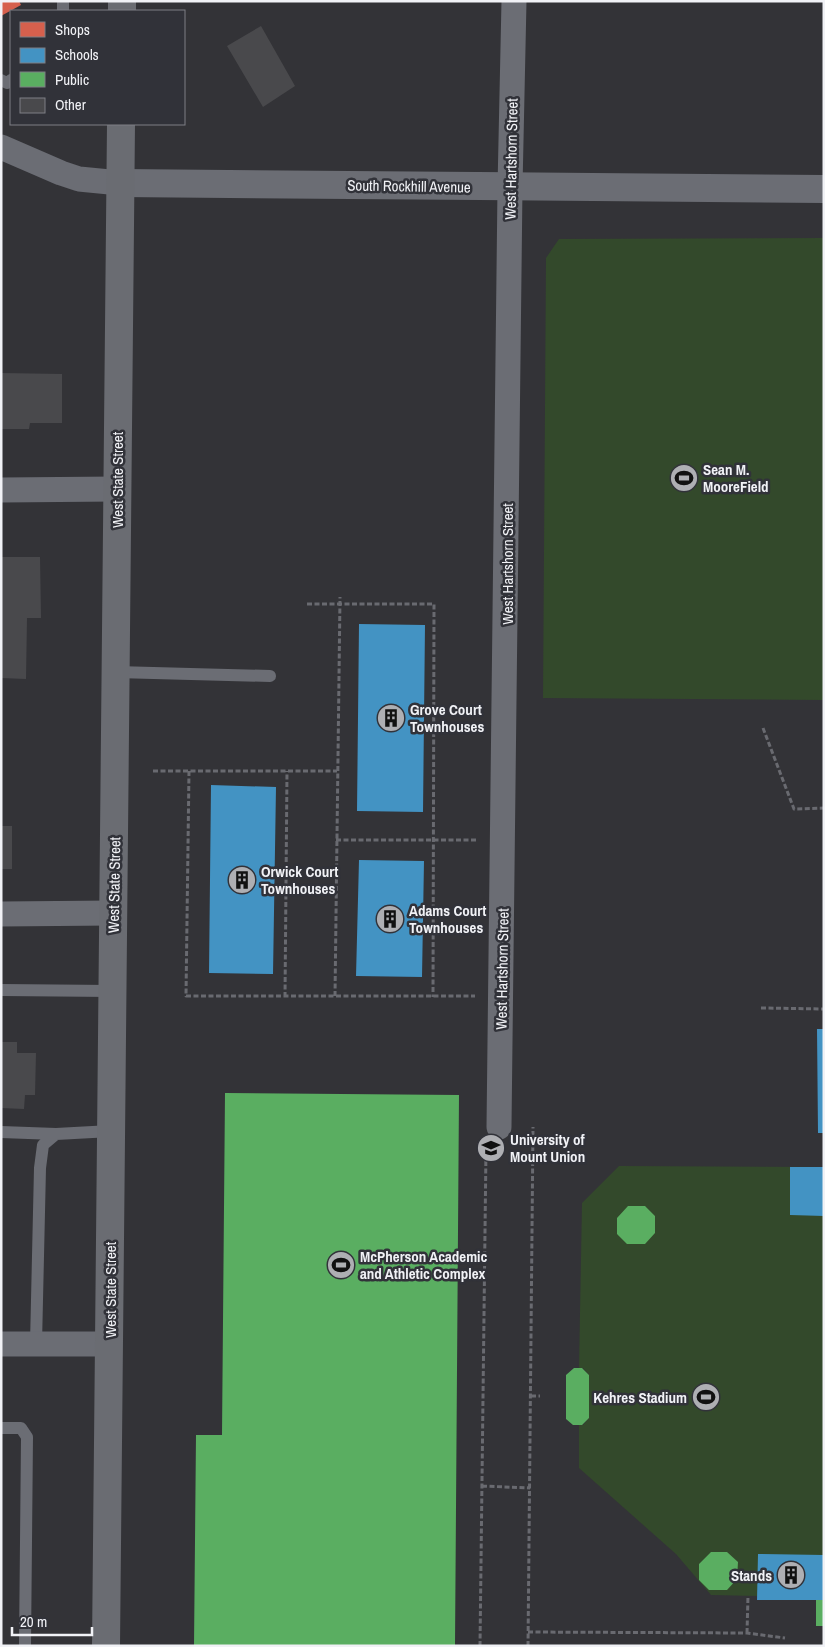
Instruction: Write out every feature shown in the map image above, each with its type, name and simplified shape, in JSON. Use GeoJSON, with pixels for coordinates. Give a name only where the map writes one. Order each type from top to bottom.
{"type":"FeatureCollection","features":[{"type":"Feature","properties":{"kind":"highway","name":"West State Street"},"geometry":{"type":"LineString","coordinates":[[106,1646],[121,125]]}},
{"type":"Feature","properties":{"kind":"street","name":"West Hartshorn Street"},"geometry":{"type":"LineString","coordinates":[[499,1127],[510,187],[514,1]]}},
{"type":"Feature","properties":{"kind":"street","name":"South Rockhill Avenue"},"geometry":{"type":"LineString","coordinates":[[1,147],[70,176],[120,183],[824,189]]}},
{"type":"Feature","properties":{"kind":"street"},"geometry":{"type":"LineString","coordinates":[[1,490],[117,489]]}},
{"type":"Feature","properties":{"kind":"street"},"geometry":{"type":"LineString","coordinates":[[1,914],[113,913]]}},
{"type":"Feature","properties":{"kind":"street"},"geometry":{"type":"LineString","coordinates":[[1,1344],[109,1344]]}},
{"type":"Feature","properties":{"kind":"lane"},"geometry":{"type":"LineString","coordinates":[[116,672],[270,676]]}},
{"type":"Feature","properties":{"kind":"lane"},"geometry":{"type":"LineString","coordinates":[[1,990],[112,991]]}},
{"type":"Feature","properties":{"kind":"lane"},"geometry":{"type":"LineString","coordinates":[[1,1132],[56,1134],[111,1131]]}},
{"type":"Feature","properties":{"kind":"lane"},"geometry":{"type":"LineString","coordinates":[[36,1344],[40,1168],[43,1146],[56,1134]]}},
{"type":"Feature","properties":{"kind":"lane"},"geometry":{"type":"LineString","coordinates":[[1,1428],[21,1428],[27,1437],[25,1646]]}},
{"type":"Feature","properties":{"kind":"path"},"geometry":{"type":"LineString","coordinates":[[335,996],[340,597]]}},
{"type":"Feature","properties":{"kind":"path"},"geometry":{"type":"LineString","coordinates":[[307,604],[434,604],[433,997]]}},
{"type":"Feature","properties":{"kind":"path"},"geometry":{"type":"LineString","coordinates":[[764,728],[794,809],[824,808]]}},
{"type":"Feature","properties":{"kind":"path"},"geometry":{"type":"LineString","coordinates":[[153,771],[337,771]]}},
{"type":"Feature","properties":{"kind":"path"},"geometry":{"type":"LineString","coordinates":[[189,771],[186,996],[501,996]]}},
{"type":"Feature","properties":{"kind":"path"},"geometry":{"type":"LineString","coordinates":[[286,997],[287,771]]}},
{"type":"Feature","properties":{"kind":"path"},"geometry":{"type":"LineString","coordinates":[[336,840],[503,840]]}},
{"type":"Feature","properties":{"kind":"path"},"geometry":{"type":"LineString","coordinates":[[761,1008],[824,1009]]}},
{"type":"Feature","properties":{"kind":"path"},"geometry":{"type":"LineString","coordinates":[[480,1646],[486,1146],[499,1127]]}},
{"type":"Feature","properties":{"kind":"path"},"geometry":{"type":"LineString","coordinates":[[528,1646],[533,1127]]}},
{"type":"Feature","properties":{"kind":"path"},"geometry":{"type":"LineString","coordinates":[[531,1396],[540,1396]]}},
{"type":"Feature","properties":{"kind":"path"},"geometry":{"type":"LineString","coordinates":[[482,1486],[530,1488]]}},
{"type":"Feature","properties":{"kind":"path"},"geometry":{"type":"LineString","coordinates":[[746,1633],[748,1596]]}},
{"type":"Feature","properties":{"kind":"path"},"geometry":{"type":"LineString","coordinates":[[528,1632],[746,1633],[785,1638]]}},
{"type":"Feature","properties":{"kind":"green space","name":"Sean M. MooreField"},"geometry":{"type":"Polygon","coordinates":[[[824,238],[824,700],[543,698],[546,258],[559,239],[824,238]]]}},
{"type":"Feature","properties":{"kind":"green space","name":"Kehres Stadium"},"geometry":{"type":"Polygon","coordinates":[[[619,1166],[824,1167],[824,1626],[816,1626],[816,1600],[711,1595],[676,1554],[579,1468],[579,1425],[583,1425],[589,1418],[589,1375],[583,1368],[579,1368],[582,1203],[619,1166]]]}},
{"type":"Feature","properties":{"kind":"building: Shops"},"geometry":{"type":"Polygon","coordinates":[[[1,1],[19,1],[21,5],[1,16],[1,1]]]}},
{"type":"Feature","properties":{"kind":"building: Schools","name":"Grove Court Townhouses"},"geometry":{"type":"Polygon","coordinates":[[[359,624],[425,625],[423,812],[357,811],[359,624]]]}},
{"type":"Feature","properties":{"kind":"building: Schools","name":"Orwick Court Townhouses"},"geometry":{"type":"Polygon","coordinates":[[[211,785],[276,787],[273,974],[209,973],[211,785]]]}},
{"type":"Feature","properties":{"kind":"building: Schools","name":"Adams Court Townhouses"},"geometry":{"type":"Polygon","coordinates":[[[359,860],[424,861],[422,977],[356,976],[359,860]]]}},
{"type":"Feature","properties":{"kind":"building: Schools"},"geometry":{"type":"Polygon","coordinates":[[[817,1029],[824,1029],[824,1133],[818,1133],[817,1029]]]}},
{"type":"Feature","properties":{"kind":"building: Schools"},"geometry":{"type":"Polygon","coordinates":[[[790,1167],[824,1167],[824,1216],[790,1215],[790,1167]]]}},
{"type":"Feature","properties":{"kind":"building: Schools","name":"Stands"},"geometry":{"type":"Polygon","coordinates":[[[758,1554],[824,1555],[824,1600],[757,1600],[758,1554]]]}},
{"type":"Feature","properties":{"kind":"building: Public","name":"McPherson Academic and Athletic Complex"},"geometry":{"type":"Polygon","coordinates":[[[225,1093],[459,1095],[455,1646],[194,1646],[196,1435],[222,1435],[225,1093]]]}},
{"type":"Feature","properties":{"kind":"building: Public"},"geometry":{"type":"Polygon","coordinates":[[[628,1206],[645,1206],[655,1216],[655,1233],[645,1244],[627,1244],[617,1234],[617,1218],[628,1206]]]}},
{"type":"Feature","properties":{"kind":"building: Public"},"geometry":{"type":"Polygon","coordinates":[[[574,1368],[582,1368],[589,1375],[589,1418],[582,1425],[573,1425],[566,1419],[566,1375],[574,1368]]]}},
{"type":"Feature","properties":{"kind":"building: Public"},"geometry":{"type":"Polygon","coordinates":[[[711,1552],[727,1552],[738,1562],[737,1579],[727,1590],[709,1590],[699,1580],[699,1564],[711,1552]]]}},
{"type":"Feature","properties":{"kind":"building: Public"},"geometry":{"type":"Polygon","coordinates":[[[816,1600],[824,1600],[824,1626],[816,1626],[816,1600]]]}},
{"type":"Feature","properties":{"kind":"building: Other"},"geometry":{"type":"Polygon","coordinates":[[[261,26],[295,86],[263,107],[227,46],[261,26]]]}},
{"type":"Feature","properties":{"kind":"building: Other"},"geometry":{"type":"Polygon","coordinates":[[[1,373],[62,374],[62,423],[30,423],[29,429],[1,429],[1,373]]]}},
{"type":"Feature","properties":{"kind":"building: Other"},"geometry":{"type":"Polygon","coordinates":[[[1,557],[40,557],[41,618],[27,618],[26,679],[1,678],[1,557]]]}},
{"type":"Feature","properties":{"kind":"building: Other"},"geometry":{"type":"Polygon","coordinates":[[[1,826],[12,826],[12,869],[1,869],[1,826]]]}},
{"type":"Feature","properties":{"kind":"building: Other"},"geometry":{"type":"Polygon","coordinates":[[[1,1042],[17,1042],[17,1053],[36,1053],[35,1095],[25,1095],[24,1109],[1,1108],[1,1042]]]}},
{"type":"Feature","properties":{"kind":"place","name":"Sean M. MooreField"},"geometry":{"type":"Point","coordinates":[684,478]}},
{"type":"Feature","properties":{"kind":"place","name":"Grove Court Townhouses"},"geometry":{"type":"Point","coordinates":[391,718]}},
{"type":"Feature","properties":{"kind":"place","name":"Orwick Court Townhouses"},"geometry":{"type":"Point","coordinates":[242,880]}},
{"type":"Feature","properties":{"kind":"place","name":"Adams Court Townhouses"},"geometry":{"type":"Point","coordinates":[390,919]}},
{"type":"Feature","properties":{"kind":"place","name":"University of Mount Union"},"geometry":{"type":"Point","coordinates":[491,1148]}},
{"type":"Feature","properties":{"kind":"place","name":"McPherson Academic and Athletic Complex"},"geometry":{"type":"Point","coordinates":[341,1265]}},
{"type":"Feature","properties":{"kind":"place","name":"Kehres Stadium"},"geometry":{"type":"Point","coordinates":[706,1397]}},
{"type":"Feature","properties":{"kind":"place","name":"Stands"},"geometry":{"type":"Point","coordinates":[791,1575]}}]}
